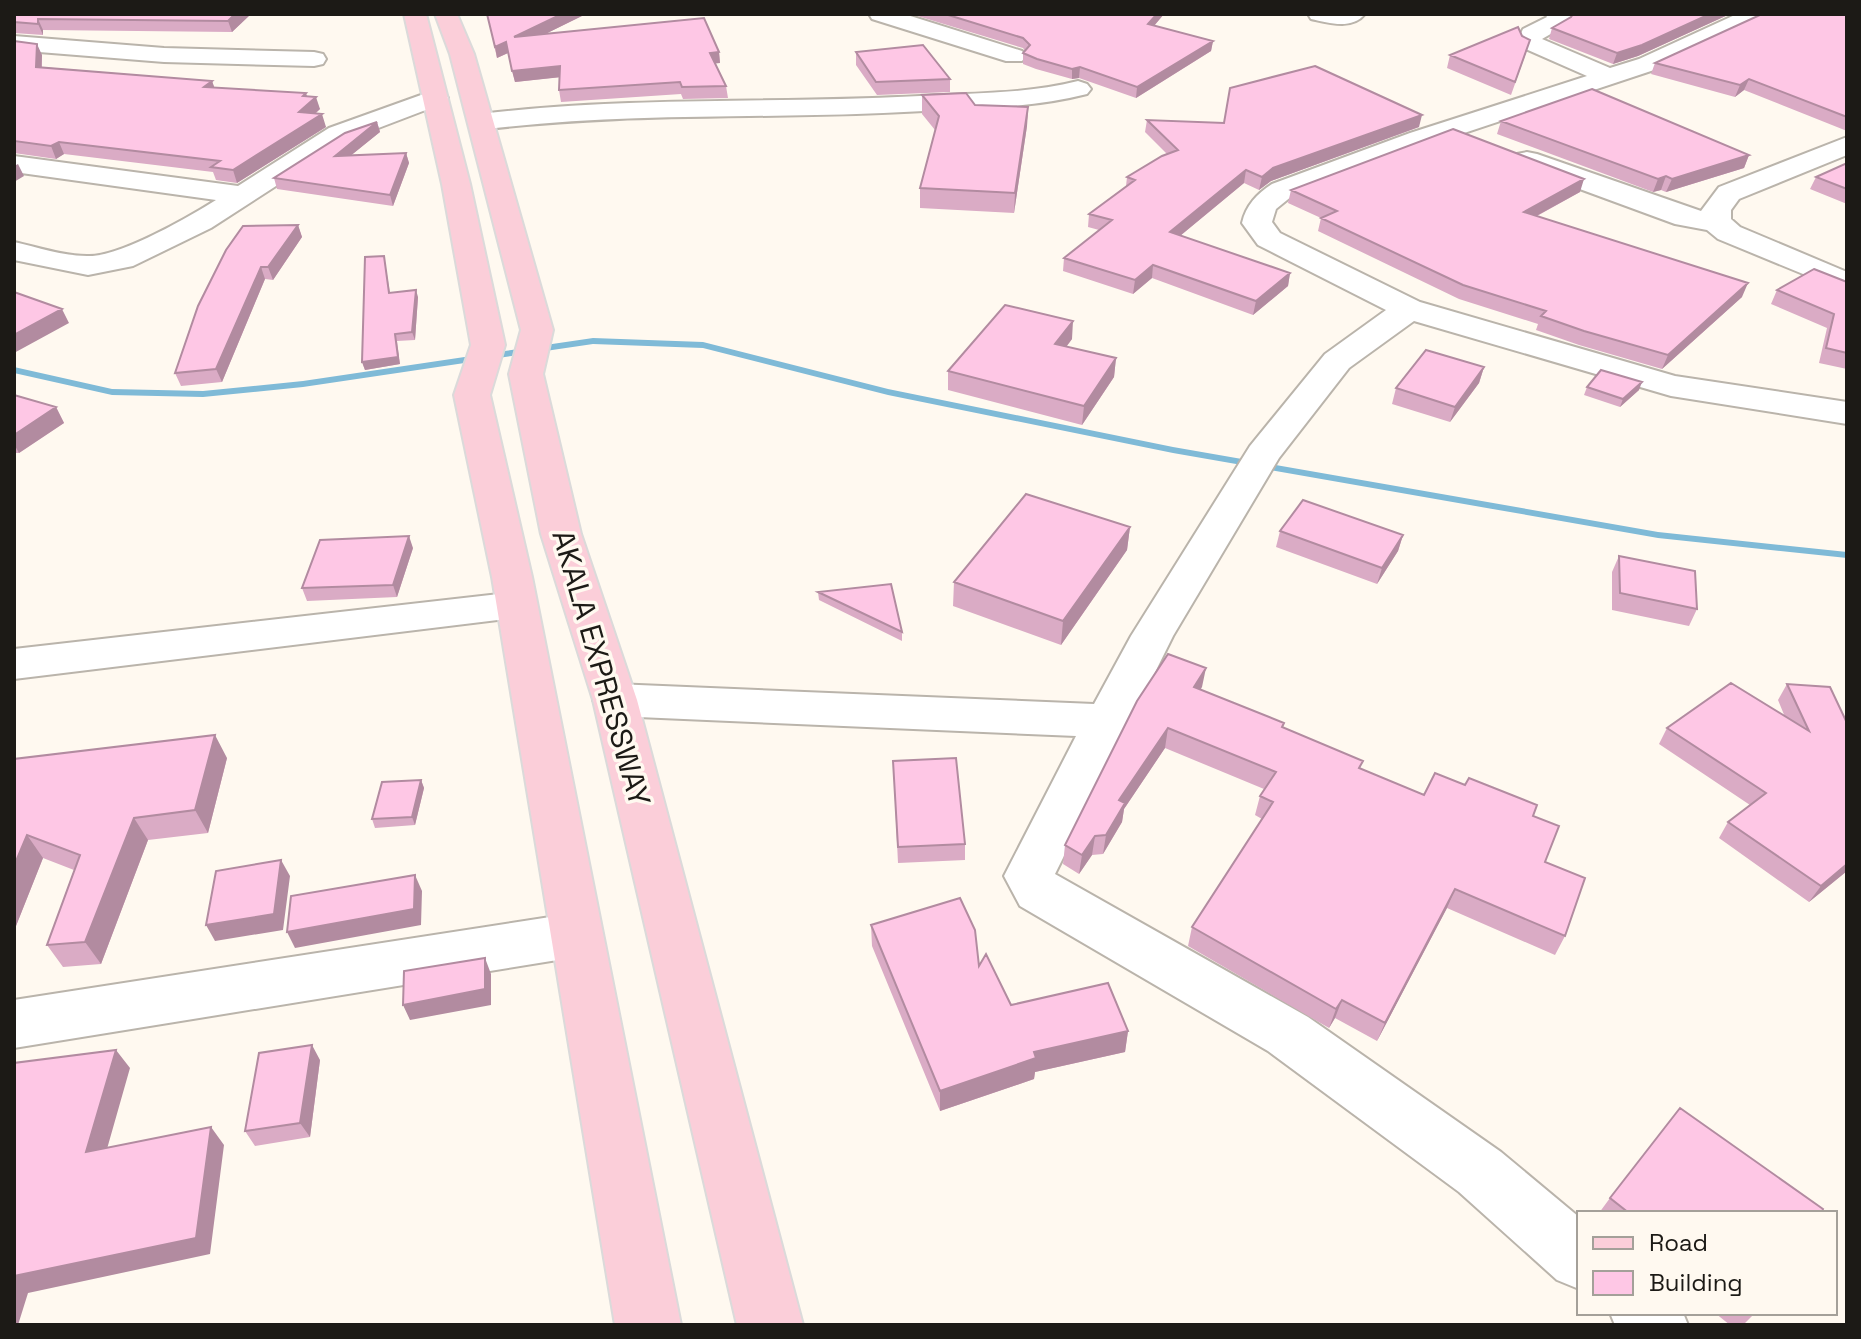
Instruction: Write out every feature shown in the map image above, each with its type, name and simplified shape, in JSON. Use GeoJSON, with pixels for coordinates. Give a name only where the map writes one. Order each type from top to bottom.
{"type":"FeatureCollection","features":[{"type":"Feature","properties":{"kind":"main road","name":"AKALA EXPRESSWAY"},"geometry":{"type":"LineString","coordinates":[[415,14],[488,345],[472,395],[516,606],[648,1325]]}},
{"type":"Feature","properties":{"kind":"main road","name":"AKALA EXPRESSWAY"},"geometry":{"type":"LineString","coordinates":[[446,14],[462,54],[481,122],[532,352],[561,534],[615,700],[770,1325]]}},
{"type":"Feature","properties":{"kind":"street"},"geometry":{"type":"LineString","coordinates":[[880,14],[1014,56]]}},
{"type":"Feature","properties":{"kind":"street"},"geometry":{"type":"LineString","coordinates":[[1319,14],[1346,18],[1354,14]]}},
{"type":"Feature","properties":{"kind":"street"},"geometry":{"type":"LineString","coordinates":[[1556,14],[1560,17],[1558,20],[1531,34],[1529,42],[1610,77]]}},
{"type":"Feature","properties":{"kind":"street"},"geometry":{"type":"LineString","coordinates":[[1755,14],[1682,49],[1610,77],[1282,190],[1264,201],[1258,210],[1257,223],[1269,239],[1409,309],[1671,386],[1847,413]]}},
{"type":"Feature","properties":{"kind":"street"},"geometry":{"type":"LineString","coordinates":[[14,43],[164,55],[314,59]]}},
{"type":"Feature","properties":{"kind":"street"},"geometry":{"type":"LineString","coordinates":[[481,122],[556,112],[915,105],[1055,95],[1078,89]]}},
{"type":"Feature","properties":{"kind":"street"},"geometry":{"type":"LineString","coordinates":[[14,251],[88,266],[122,259],[163,242],[245,195],[338,134],[435,98]]}},
{"type":"Feature","properties":{"kind":"street"},"geometry":{"type":"LineString","coordinates":[[1452,129],[1685,218],[1716,222],[1743,240],[1847,283]]}},
{"type":"Feature","properties":{"kind":"street"},"geometry":{"type":"LineString","coordinates":[[1716,222],[1716,210],[1729,193],[1847,145]]}},
{"type":"Feature","properties":{"kind":"street"},"geometry":{"type":"LineString","coordinates":[[14,164],[245,195]]}},
{"type":"Feature","properties":{"kind":"street"},"geometry":{"type":"LineString","coordinates":[[1409,309],[1337,361],[1250,472],[1152,636],[1035,859],[1029,876],[1038,891],[1288,1034],[1480,1172],[1577,1256]]}},
{"type":"Feature","properties":{"kind":"street"},"geometry":{"type":"LineString","coordinates":[[14,664],[516,606]]}},
{"type":"Feature","properties":{"kind":"street"},"geometry":{"type":"LineString","coordinates":[[615,700],[1107,721]]}},
{"type":"Feature","properties":{"kind":"street"},"geometry":{"type":"LineString","coordinates":[[14,1024],[576,935]]}},
{"type":"Feature","properties":{"kind":"building"},"geometry":{"type":"Polygon","coordinates":[[[14,14],[235,14],[228,21],[38,19],[38,24],[14,22],[14,14]]]}},
{"type":"Feature","properties":{"kind":"building"},"geometry":{"type":"Polygon","coordinates":[[[487,14],[562,14],[514,37],[704,18],[719,52],[710,53],[726,86],[682,87],[680,82],[559,90],[560,66],[512,71],[506,42],[495,47],[487,14]]]}},
{"type":"Feature","properties":{"kind":"building"},"geometry":{"type":"Polygon","coordinates":[[[945,14],[1157,14],[1148,24],[1213,41],[1137,87],[1080,67],[1072,69],[1037,59],[1023,53],[1030,45],[1023,38],[945,14]]]}},
{"type":"Feature","properties":{"kind":"building"},"geometry":{"type":"Polygon","coordinates":[[[1573,14],[1710,14],[1617,53],[1552,28],[1573,14]]]}},
{"type":"Feature","properties":{"kind":"building"},"geometry":{"type":"Polygon","coordinates":[[[1762,14],[1847,14],[1847,117],[1749,79],[1740,85],[1655,63],[1762,14]]]}},
{"type":"Feature","properties":{"kind":"building"},"geometry":{"type":"Polygon","coordinates":[[[1518,27],[1522,36],[1530,40],[1515,82],[1450,55],[1518,27]]]}},
{"type":"Feature","properties":{"kind":"building"},"geometry":{"type":"Polygon","coordinates":[[[14,41],[37,44],[36,67],[212,81],[204,87],[306,93],[303,96],[316,97],[299,112],[322,114],[233,170],[211,167],[220,161],[59,142],[51,146],[14,141],[14,41]]]}},
{"type":"Feature","properties":{"kind":"building"},"geometry":{"type":"Polygon","coordinates":[[[923,45],[950,79],[876,82],[856,52],[923,45]]]}},
{"type":"Feature","properties":{"kind":"building"},"geometry":{"type":"Polygon","coordinates":[[[1315,66],[1422,115],[1273,168],[1262,177],[1246,170],[1170,232],[1290,273],[1256,301],[1153,265],[1135,280],[1064,258],[1112,220],[1089,214],[1135,180],[1127,177],[1178,150],[1147,120],[1224,123],[1230,88],[1315,66]]]}},
{"type":"Feature","properties":{"kind":"building"},"geometry":{"type":"Polygon","coordinates":[[[1592,89],[1749,155],[1672,179],[1666,176],[1658,179],[1501,121],[1592,89]]]}},
{"type":"Feature","properties":{"kind":"building"},"geometry":{"type":"Polygon","coordinates":[[[966,93],[975,105],[1028,107],[1015,193],[920,188],[939,116],[922,95],[966,93]]]}},
{"type":"Feature","properties":{"kind":"building"},"geometry":{"type":"Polygon","coordinates":[[[377,122],[335,156],[406,153],[390,195],[274,178],[345,133],[377,122]]]}},
{"type":"Feature","properties":{"kind":"building"},"geometry":{"type":"Polygon","coordinates":[[[1453,129],[1584,179],[1524,212],[1748,283],[1668,355],[1584,331],[1541,316],[1546,311],[1463,285],[1321,218],[1337,211],[1291,190],[1453,129]]]}},
{"type":"Feature","properties":{"kind":"building"},"geometry":{"type":"Polygon","coordinates":[[[1847,163],[1847,189],[1816,177],[1847,163]]]}},
{"type":"Feature","properties":{"kind":"building"},"geometry":{"type":"Polygon","coordinates":[[[298,225],[268,267],[261,267],[216,369],[175,373],[198,306],[226,250],[243,226],[298,225]]]}},
{"type":"Feature","properties":{"kind":"building"},"geometry":{"type":"Polygon","coordinates":[[[384,256],[389,293],[416,290],[412,332],[395,334],[398,357],[362,362],[365,257],[384,256]]]}},
{"type":"Feature","properties":{"kind":"building"},"geometry":{"type":"Polygon","coordinates":[[[1814,269],[1847,282],[1847,353],[1826,348],[1834,314],[1777,290],[1814,269]]]}},
{"type":"Feature","properties":{"kind":"building"},"geometry":{"type":"Polygon","coordinates":[[[14,292],[62,309],[14,335],[14,292]]]}},
{"type":"Feature","properties":{"kind":"building"},"geometry":{"type":"Polygon","coordinates":[[[1005,305],[1073,321],[1055,344],[1116,358],[1084,406],[948,371],[1005,305]]]}},
{"type":"Feature","properties":{"kind":"building"},"geometry":{"type":"Polygon","coordinates":[[[1426,350],[1484,367],[1455,407],[1396,388],[1426,350]]]}},
{"type":"Feature","properties":{"kind":"building"},"geometry":{"type":"Polygon","coordinates":[[[1601,370],[1642,382],[1623,399],[1587,387],[1601,370]]]}},
{"type":"Feature","properties":{"kind":"building"},"geometry":{"type":"Polygon","coordinates":[[[14,395],[56,407],[14,435],[14,395]]]}},
{"type":"Feature","properties":{"kind":"building"},"geometry":{"type":"Polygon","coordinates":[[[1026,494],[1130,527],[1063,621],[954,582],[1026,494]]]}},
{"type":"Feature","properties":{"kind":"building"},"geometry":{"type":"Polygon","coordinates":[[[1303,500],[1403,535],[1382,568],[1280,531],[1303,500]]]}},
{"type":"Feature","properties":{"kind":"building"},"geometry":{"type":"Polygon","coordinates":[[[409,536],[393,585],[302,588],[320,540],[409,536]]]}},
{"type":"Feature","properties":{"kind":"building"},"geometry":{"type":"Polygon","coordinates":[[[1619,556],[1695,571],[1697,609],[1620,593],[1619,556]]]}},
{"type":"Feature","properties":{"kind":"building"},"geometry":{"type":"Polygon","coordinates":[[[891,584],[902,632],[818,592],[891,584]]]}},
{"type":"Feature","properties":{"kind":"building"},"geometry":{"type":"Polygon","coordinates":[[[1168,654],[1206,668],[1194,687],[1284,723],[1282,727],[1363,761],[1359,768],[1424,795],[1435,773],[1465,785],[1469,778],[1537,805],[1533,816],[1559,826],[1545,862],[1585,878],[1565,936],[1455,889],[1385,1023],[1342,1000],[1336,1009],[1192,927],[1273,802],[1260,796],[1276,772],[1168,728],[1119,800],[1125,803],[1106,835],[1095,836],[1082,855],[1065,845],[1137,701],[1168,654]]]}},
{"type":"Feature","properties":{"kind":"building"},"geometry":{"type":"Polygon","coordinates":[[[1731,683],[1809,731],[1787,684],[1830,687],[1847,723],[1847,864],[1821,886],[1728,822],[1766,793],[1667,728],[1731,683]]]}},
{"type":"Feature","properties":{"kind":"building"},"geometry":{"type":"Polygon","coordinates":[[[215,735],[195,810],[134,818],[85,942],[47,945],[80,855],[27,835],[14,866],[14,759],[215,735]]]}},
{"type":"Feature","properties":{"kind":"building"},"geometry":{"type":"Polygon","coordinates":[[[956,758],[965,844],[898,847],[893,761],[956,758]]]}},
{"type":"Feature","properties":{"kind":"building"},"geometry":{"type":"Polygon","coordinates":[[[421,780],[412,817],[372,819],[382,782],[421,780]]]}},
{"type":"Feature","properties":{"kind":"building"},"geometry":{"type":"Polygon","coordinates":[[[281,860],[274,914],[206,925],[216,871],[281,860]]]}},
{"type":"Feature","properties":{"kind":"building"},"geometry":{"type":"Polygon","coordinates":[[[415,875],[414,909],[287,932],[291,896],[415,875]]]}},
{"type":"Feature","properties":{"kind":"building"},"geometry":{"type":"Polygon","coordinates":[[[960,898],[975,930],[979,966],[986,954],[1011,1005],[1108,983],[1128,1031],[1034,1052],[1036,1058],[940,1091],[871,925],[960,898]]]}},
{"type":"Feature","properties":{"kind":"building"},"geometry":{"type":"Polygon","coordinates":[[[485,958],[485,989],[403,1005],[404,971],[485,958]]]}},
{"type":"Feature","properties":{"kind":"building"},"geometry":{"type":"Polygon","coordinates":[[[312,1045],[300,1123],[245,1131],[259,1053],[312,1045]]]}},
{"type":"Feature","properties":{"kind":"building"},"geometry":{"type":"Polygon","coordinates":[[[116,1050],[86,1152],[211,1127],[196,1238],[14,1276],[14,1063],[116,1050]]]}},
{"type":"Feature","properties":{"kind":"building"},"geometry":{"type":"Polygon","coordinates":[[[1680,1108],[1823,1209],[1626,1211],[1610,1198],[1680,1108]]]}},
{"type":"Feature","properties":{"kind":"waterway"},"geometry":{"type":"LineString","coordinates":[[14,370],[112,392],[203,394],[303,384],[593,341],[703,345],[888,392],[1173,450],[1658,535],[1847,555]]}}]}
